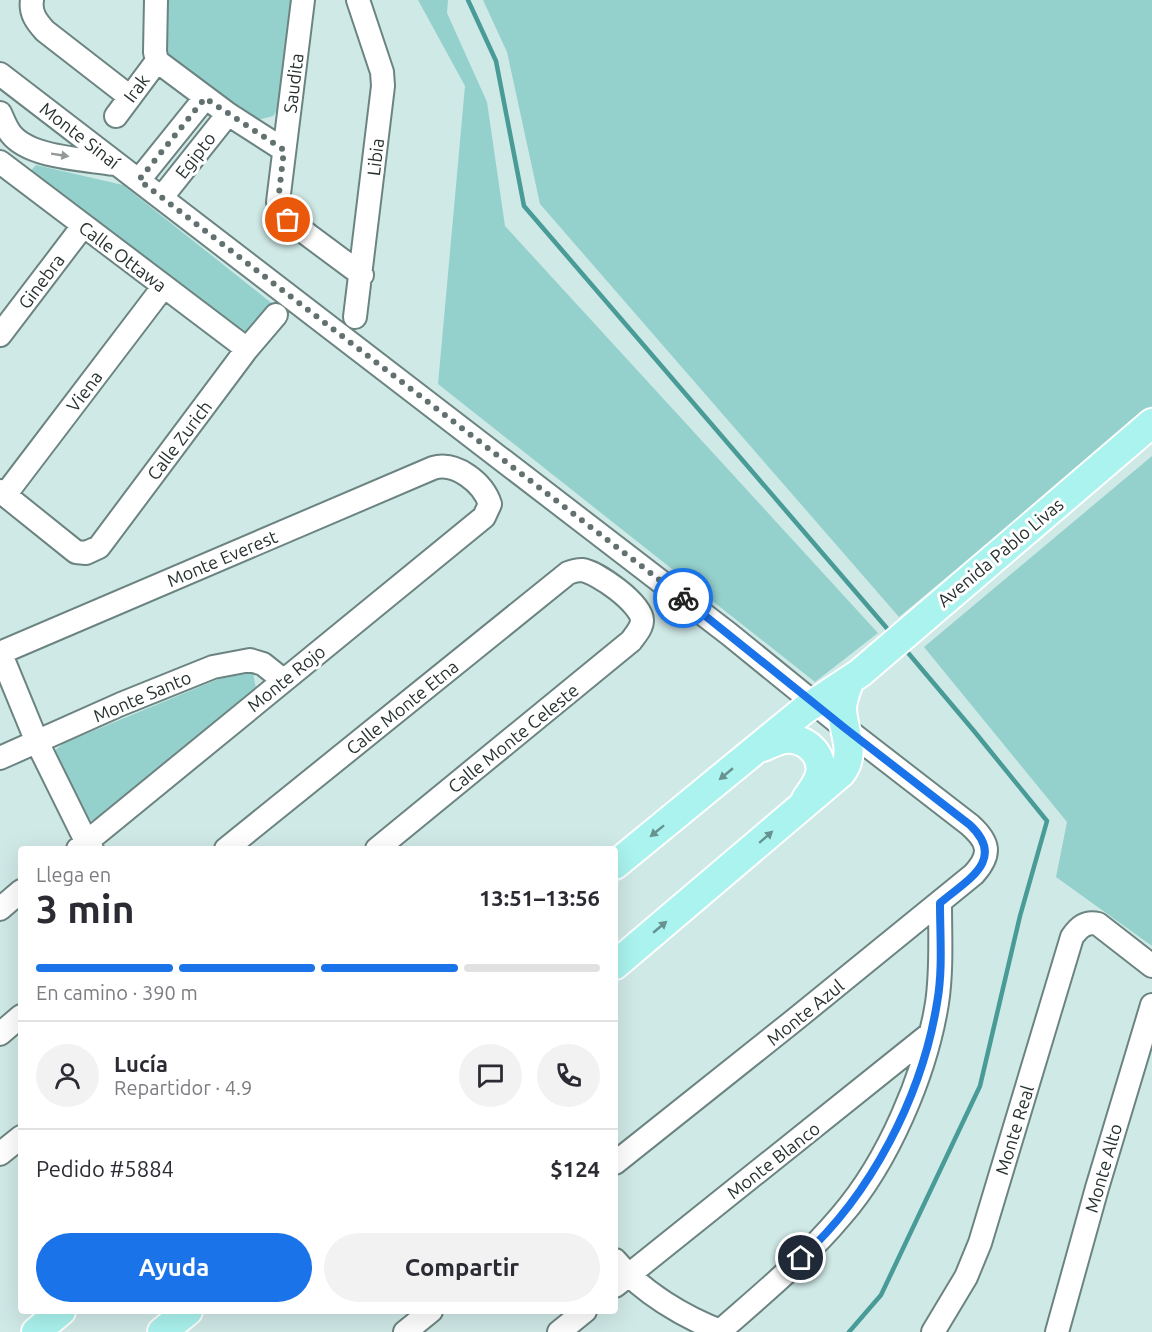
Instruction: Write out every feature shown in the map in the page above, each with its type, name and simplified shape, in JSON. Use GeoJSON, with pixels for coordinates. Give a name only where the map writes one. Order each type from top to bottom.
{"type":"FeatureCollection","features":[{"type":"Feature","properties":{"kind":"main road","name":"Avenida Pablo Livas"},"geometry":{"type":"LineString","coordinates":[[618,863],[815,703],[854,677],[1152,423]]}},
{"type":"Feature","properties":{"kind":"main road"},"geometry":{"type":"LineString","coordinates":[[618,962],[834,780],[846,767],[849,755],[842,704],[854,677]]}},
{"type":"Feature","properties":{"kind":"main road"},"geometry":{"type":"LineString","coordinates":[[753,752],[788,738],[801,741],[813,749],[820,765],[820,773],[812,791],[797,810]]}},
{"type":"Feature","properties":{"kind":"main road"},"geometry":{"type":"LineString","coordinates":[[36,1332],[57,1314]]}},
{"type":"Feature","properties":{"kind":"main road"},"geometry":{"type":"LineString","coordinates":[[162,1332],[184,1314]]}},
{"type":"Feature","properties":{"kind":"street"},"geometry":{"type":"LineString","coordinates":[[156,0],[155,52],[157,61],[205,98],[284,150]]}},
{"type":"Feature","properties":{"kind":"street","name":"Saudita"},"geometry":{"type":"LineString","coordinates":[[303,0],[278,202],[288,220],[362,275]]}},
{"type":"Feature","properties":{"kind":"street","name":"Libia"},"geometry":{"type":"LineString","coordinates":[[355,317],[362,275],[383,86],[380,64],[358,0]]}},
{"type":"Feature","properties":{"kind":"street"},"geometry":{"type":"LineString","coordinates":[[32,4],[34,19],[45,31],[130,98]]}},
{"type":"Feature","properties":{"kind":"street","name":"Irak"},"geometry":{"type":"LineString","coordinates":[[116,116],[157,61]]}},
{"type":"Feature","properties":{"kind":"street","name":"Monte Sinaí"},"geometry":{"type":"LineString","coordinates":[[0,74],[729,634],[970,825],[982,838],[986,853]]}},
{"type":"Feature","properties":{"kind":"street"},"geometry":{"type":"LineString","coordinates":[[139,180],[205,98]]}},
{"type":"Feature","properties":{"kind":"street"},"geometry":{"type":"LineString","coordinates":[[0,113],[5,140],[40,152],[118,165]]}},
{"type":"Feature","properties":{"kind":"street","name":"Egipto"},"geometry":{"type":"LineString","coordinates":[[162,197],[228,114]]}},
{"type":"Feature","properties":{"kind":"street"},"geometry":{"type":"LineString","coordinates":[[3,168],[28,148]]}},
{"type":"Feature","properties":{"kind":"street","name":"Calle Ottawa"},"geometry":{"type":"LineString","coordinates":[[3,168],[247,349]]}},
{"type":"Feature","properties":{"kind":"street","name":"Ginebra"},"geometry":{"type":"LineString","coordinates":[[0,335],[83,226]]}},
{"type":"Feature","properties":{"kind":"street","name":"Viena"},"geometry":{"type":"LineString","coordinates":[[2,493],[164,286]]}},
{"type":"Feature","properties":{"kind":"street","name":"Calle Zurich"},"geometry":{"type":"LineString","coordinates":[[2,493],[76,552],[86,553],[99,547],[247,349],[276,315]]}},
{"type":"Feature","properties":{"kind":"street","name":"Monte Everest"},"geometry":{"type":"LineString","coordinates":[[0,653],[426,470],[445,466],[472,479]]}},
{"type":"Feature","properties":{"kind":"street"},"geometry":{"type":"LineString","coordinates":[[472,479],[511,466]]}},
{"type":"Feature","properties":{"kind":"street","name":"Monte Rojo"},"geometry":{"type":"LineString","coordinates":[[87,846],[283,680],[484,518],[490,504],[483,491],[472,479]]}},
{"type":"Feature","properties":{"kind":"street","name":"Calle Monte Etna"},"geometry":{"type":"LineString","coordinates":[[230,846],[560,579],[574,571],[580,570],[600,577],[629,600],[642,621]]}},
{"type":"Feature","properties":{"kind":"street","name":"Calle Monte Celeste"},"geometry":{"type":"LineString","coordinates":[[381,846],[631,640],[640,630],[642,621]]}},
{"type":"Feature","properties":{"kind":"street"},"geometry":{"type":"LineString","coordinates":[[0,653],[86,846]]}},
{"type":"Feature","properties":{"kind":"street","name":"Monte Santo"},"geometry":{"type":"LineString","coordinates":[[0,758],[121,704],[213,667],[250,660],[263,664],[283,680]]}},
{"type":"Feature","properties":{"kind":"street","name":"Monte Azul"},"geometry":{"type":"LineString","coordinates":[[618,1161],[940,903],[980,868],[986,853]]}},
{"type":"Feature","properties":{"kind":"street"},"geometry":{"type":"LineString","coordinates":[[0,888],[18,890]]}},
{"type":"Feature","properties":{"kind":"street"},"geometry":{"type":"LineString","coordinates":[[0,909],[18,893]]}},
{"type":"Feature","properties":{"kind":"street"},"geometry":{"type":"LineString","coordinates":[[619,1274],[721,1332],[818,1243],[859,1192],[880,1160],[911,1094],[931,1034],[939,984],[940,903]]}},
{"type":"Feature","properties":{"kind":"street","name":"Monte Real"},"geometry":{"type":"LineString","coordinates":[[933,1332],[966,1277],[980,1244],[1069,944],[1077,930],[1084,924],[1092,922],[1103,927],[1152,966]]}},
{"type":"Feature","properties":{"kind":"street","name":"Monte Alto"},"geometry":{"type":"LineString","coordinates":[[1057,1332],[1152,1005]]}},
{"type":"Feature","properties":{"kind":"street"},"geometry":{"type":"LineString","coordinates":[[0,1034],[18,1019]]}},
{"type":"Feature","properties":{"kind":"street","name":"Monte Blanco"},"geometry":{"type":"LineString","coordinates":[[619,1274],[931,1034]]}},
{"type":"Feature","properties":{"kind":"street"},"geometry":{"type":"LineString","coordinates":[[0,1154],[18,1139]]}},
{"type":"Feature","properties":{"kind":"street"},"geometry":{"type":"LineString","coordinates":[[405,1332],[427,1314]]}},
{"type":"Feature","properties":{"kind":"street"},"geometry":{"type":"LineString","coordinates":[[559,1332],[581,1314]]}},
{"type":"Feature","properties":{"kind":"shaded area"},"geometry":{"type":"Polygon","coordinates":[[[161,0],[294,0],[282,104],[273,116],[254,121],[164,53],[161,0]]]}},
{"type":"Feature","properties":{"kind":"shaded area"},"geometry":{"type":"Polygon","coordinates":[[[418,0],[448,0],[447,13],[487,102],[505,226],[878,633],[815,682],[438,384],[465,86],[418,0]]]}},
{"type":"Feature","properties":{"kind":"shaded area"},"geometry":{"type":"Polygon","coordinates":[[[483,0],[1152,0],[1152,406],[899,617],[540,204],[507,52],[483,0]]]}},
{"type":"Feature","properties":{"kind":"shaded area"},"geometry":{"type":"Polygon","coordinates":[[[36,165],[123,185],[274,305],[245,338],[28,174],[36,165]]]}},
{"type":"Feature","properties":{"kind":"shaded area"},"geometry":{"type":"Polygon","coordinates":[[[1152,456],[1152,946],[1056,877],[1067,822],[924,647],[1152,456]]]}},
{"type":"Feature","properties":{"kind":"shaded area"},"geometry":{"type":"Polygon","coordinates":[[[253,673],[256,689],[100,821],[86,820],[54,751],[64,743],[221,678],[253,673]]]}},
{"type":"Feature","properties":{"kind":"waterway"},"geometry":{"type":"LineString","coordinates":[[468,0],[496,61],[524,206],[891,633]]}},
{"type":"Feature","properties":{"kind":"waterway"},"geometry":{"type":"LineString","coordinates":[[849,1332],[881,1295],[980,1086],[1020,916],[1047,821],[904,648]]}},
{"type":"Feature","properties":{"kind":"way so far"},"geometry":{"type":"LineString","coordinates":[[288,220],[283,215],[278,202],[284,150],[205,98],[139,180],[683,598]]}},
{"type":"Feature","properties":{"kind":"route"},"geometry":{"type":"LineString","coordinates":[[683,598],[970,825],[986,844],[986,853],[980,868],[940,903],[938,1001],[931,1034],[911,1094],[896,1128],[880,1160],[843,1215],[801,1258]]}}]}
